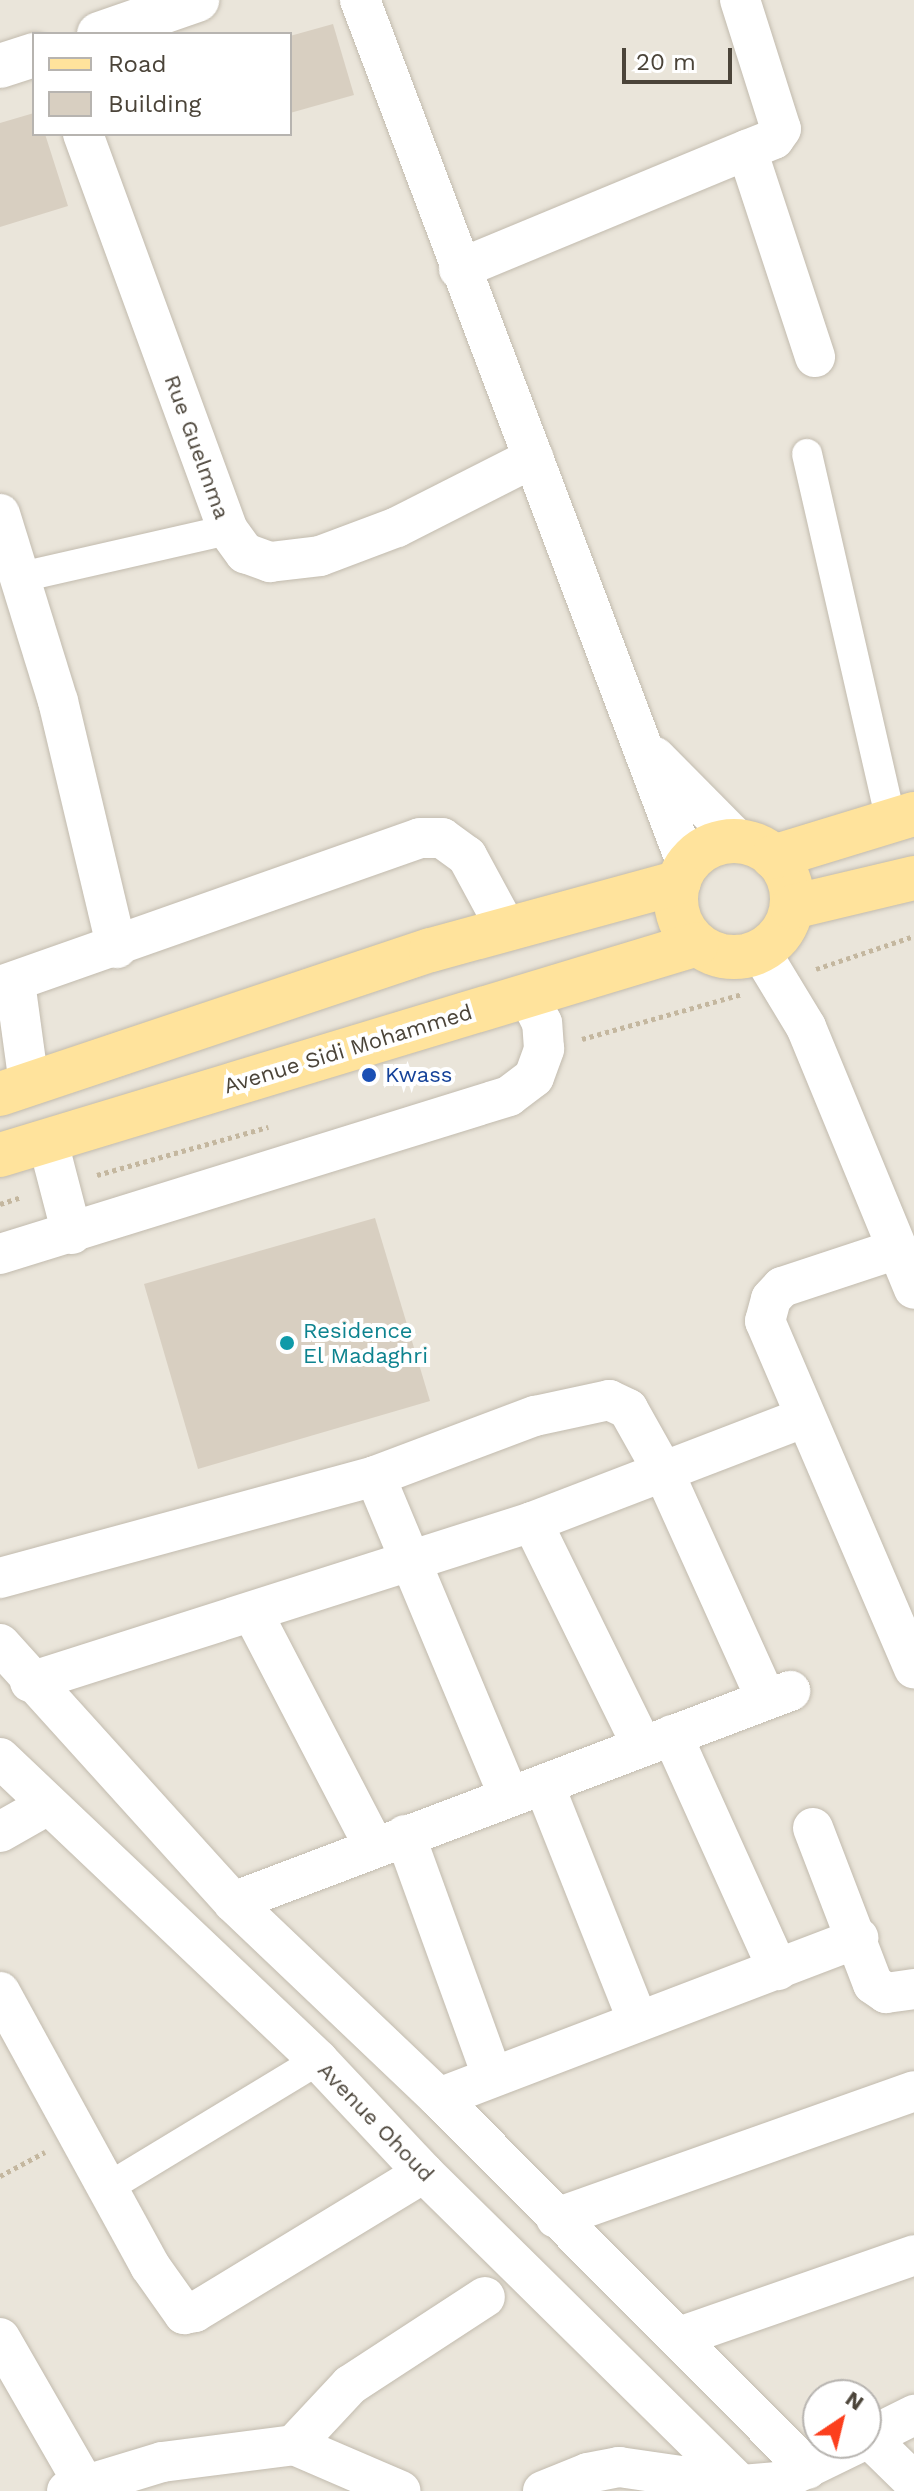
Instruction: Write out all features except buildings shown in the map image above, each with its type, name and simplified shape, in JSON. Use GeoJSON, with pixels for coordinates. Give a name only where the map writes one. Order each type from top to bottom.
{"type":"FeatureCollection","features":[{"type":"Feature","properties":{"kind":"main road"},"geometry":{"type":"LineString","coordinates":[[14,1089],[683,873],[719,843],[756,849],[903,818]]}},
{"type":"Feature","properties":{"kind":"main road"},"geometry":{"type":"LineString","coordinates":[[683,873],[679,916],[697,944],[717,955],[760,951],[782,933],[792,907],[791,888],[756,849]]}},
{"type":"Feature","properties":{"kind":"main road"},"geometry":{"type":"LineString","coordinates":[[792,907],[914,878]]}},
{"type":"Feature","properties":{"kind":"main road","name":"Avenue Sidi Mohammed"},"geometry":{"type":"LineString","coordinates":[[0,1155],[697,944]]}},
{"type":"Feature","properties":{"kind":"street"},"geometry":{"type":"LineString","coordinates":[[360,0],[459,269],[647,749],[683,873]]}},
{"type":"Feature","properties":{"kind":"street"},"geometry":{"type":"LineString","coordinates":[[459,269],[774,139],[781,129],[740,0]]}},
{"type":"Feature","properties":{"kind":"street"},"geometry":{"type":"LineString","coordinates":[[104,32],[181,3]]}},
{"type":"Feature","properties":{"kind":"street"},"geometry":{"type":"LineString","coordinates":[[0,66],[32,56]]}},
{"type":"Feature","properties":{"kind":"street","name":"Rue Guelmma"},"geometry":{"type":"LineString","coordinates":[[84,136],[228,530],[245,553],[262,561],[320,556],[397,527],[533,458]]}},
{"type":"Feature","properties":{"kind":"street"},"geometry":{"type":"LineString","coordinates":[[747,150],[815,357]]}},
{"type":"Feature","properties":{"kind":"street"},"geometry":{"type":"LineString","coordinates":[[807,454],[903,818]]}},
{"type":"Feature","properties":{"kind":"street"},"geometry":{"type":"LineString","coordinates":[[0,514],[10,581],[58,701],[117,948]]}},
{"type":"Feature","properties":{"kind":"street"},"geometry":{"type":"LineString","coordinates":[[10,581],[228,530]]}},
{"type":"Feature","properties":{"kind":"street"},"geometry":{"type":"LineString","coordinates":[[647,749],[756,849]]}},
{"type":"Feature","properties":{"kind":"street"},"geometry":{"type":"LineString","coordinates":[[14,1089],[7,984],[434,837],[467,856],[506,928]]}},
{"type":"Feature","properties":{"kind":"street"},"geometry":{"type":"LineString","coordinates":[[760,951],[806,1027],[914,1289]]}},
{"type":"Feature","properties":{"kind":"street"},"geometry":{"type":"LineString","coordinates":[[0,1254],[509,1096],[534,1077],[544,1049],[542,1023],[528,995]]}},
{"type":"Feature","properties":{"kind":"street"},"geometry":{"type":"LineString","coordinates":[[48,1142],[72,1234]]}},
{"type":"Feature","properties":{"kind":"street"},"geometry":{"type":"LineString","coordinates":[[897,1249],[782,1287],[765,1310],[767,1330],[803,1418],[914,1668]]}},
{"type":"Feature","properties":{"kind":"street"},"geometry":{"type":"LineString","coordinates":[[0,1578],[375,1476],[535,1416],[600,1399],[628,1409],[778,1695],[233,1902]]}},
{"type":"Feature","properties":{"kind":"street"},"geometry":{"type":"LineString","coordinates":[[30,1682],[532,1522],[665,1475],[803,1418]]}},
{"type":"Feature","properties":{"kind":"street"},"geometry":{"type":"LineString","coordinates":[[375,1476],[411,1561],[638,2021]]}},
{"type":"Feature","properties":{"kind":"street"},"geometry":{"type":"LineString","coordinates":[[532,1522],[657,1741],[778,1970]]}},
{"type":"Feature","properties":{"kind":"street"},"geometry":{"type":"LineString","coordinates":[[252,1612],[390,1840],[492,2075]]}},
{"type":"Feature","properties":{"kind":"street"},"geometry":{"type":"LineString","coordinates":[[0,1644],[30,1682],[233,1902],[439,2098],[808,2469]]}},
{"type":"Feature","properties":{"kind":"street","name":"Avenue Ohoud"},"geometry":{"type":"LineString","coordinates":[[0,1758],[46,1806],[318,2060],[424,2173],[745,2488]]}},
{"type":"Feature","properties":{"kind":"street"},"geometry":{"type":"LineString","coordinates":[[0,1832],[46,1806]]}},
{"type":"Feature","properties":{"kind":"street"},"geometry":{"type":"LineString","coordinates":[[813,1828],[877,1989],[895,1994],[914,1989]]}},
{"type":"Feature","properties":{"kind":"street"},"geometry":{"type":"LineString","coordinates":[[439,2098],[492,2075],[859,1938]]}},
{"type":"Feature","properties":{"kind":"street"},"geometry":{"type":"LineString","coordinates":[[0,1992],[173,2305],[184,2314],[195,2312],[424,2173]]}},
{"type":"Feature","properties":{"kind":"street"},"geometry":{"type":"LineString","coordinates":[[107,2188],[318,2060]]}},
{"type":"Feature","properties":{"kind":"street"},"geometry":{"type":"LineString","coordinates":[[556,2218],[914,2091]]}},
{"type":"Feature","properties":{"kind":"street"},"geometry":{"type":"LineString","coordinates":[[679,2337],[914,2255]]}},
{"type":"Feature","properties":{"kind":"street"},"geometry":{"type":"LineString","coordinates":[[318,2463],[350,2385],[485,2297],[521,2266]]}},
{"type":"Feature","properties":{"kind":"street"},"geometry":{"type":"LineString","coordinates":[[0,2338],[76,2488],[166,2476],[318,2463],[401,2491]]}},
{"type":"Feature","properties":{"kind":"street"},"geometry":{"type":"LineString","coordinates":[[882,2431],[914,2415]]}},
{"type":"Feature","properties":{"kind":"street"},"geometry":{"type":"LineString","coordinates":[[882,2455],[914,2482]]}},
{"type":"Feature","properties":{"kind":"street"},"geometry":{"type":"LineString","coordinates":[[543,2491],[588,2473],[619,2467],[745,2488],[778,2482],[827,2459]]}},
{"type":"Feature","properties":{"kind":"path"},"geometry":{"type":"LineString","coordinates":[[0,2176],[78,2135]]}},
{"type":"Feature","properties":{"kind":"shaded area"},"geometry":{"type":"Polygon","coordinates":[[[0,0],[914,0],[914,2491],[0,2491],[0,0]]]}},
{"type":"Feature","properties":{"kind":"place","name":"Kwass"},"geometry":{"type":"Point","coordinates":[369,1075]}},
{"type":"Feature","properties":{"kind":"place","name":"Residence El Madaghri"},"geometry":{"type":"Point","coordinates":[287,1343]}}]}
